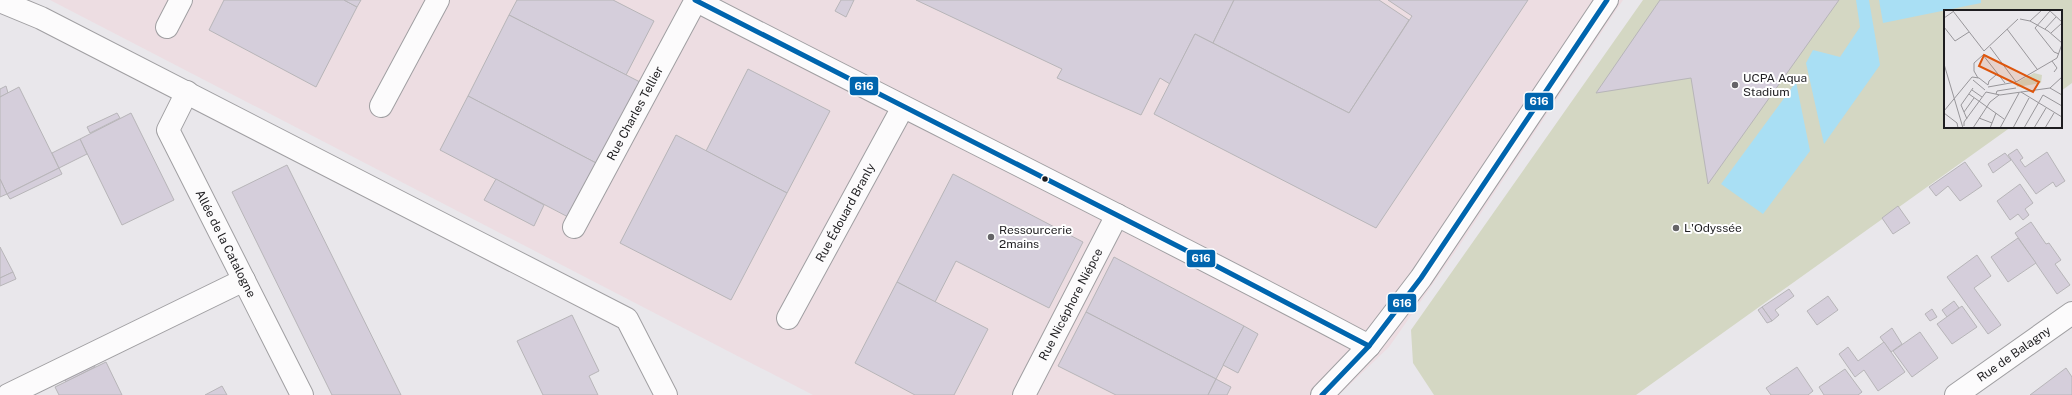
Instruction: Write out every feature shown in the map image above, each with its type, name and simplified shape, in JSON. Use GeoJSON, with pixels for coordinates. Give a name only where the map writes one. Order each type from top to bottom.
{"type":"FeatureCollection","features":[{"type":"Feature","properties":{"kind":"street"},"geometry":{"type":"LineString","coordinates":[[167,27],[181,0]]}},
{"type":"Feature","properties":{"kind":"street"},"geometry":{"type":"LineString","coordinates":[[381,106],[438,0]]}},
{"type":"Feature","properties":{"kind":"street"},"geometry":{"type":"LineString","coordinates":[[695,0],[1118,215],[1369,346]]}},
{"type":"Feature","properties":{"kind":"street","name":"Rue Charles Tellier"},"geometry":{"type":"LineString","coordinates":[[574,227],[695,0]]}},
{"type":"Feature","properties":{"kind":"street"},"geometry":{"type":"LineString","coordinates":[[1322,395],[1369,346],[1420,278],[1607,0]]}},
{"type":"Feature","properties":{"kind":"street"},"geometry":{"type":"LineString","coordinates":[[0,1],[35,15],[187,92],[627,319],[666,395]]}},
{"type":"Feature","properties":{"kind":"street","name":"Allée de la Catalogne"},"geometry":{"type":"LineString","coordinates":[[187,92],[168,130],[302,395]]}},
{"type":"Feature","properties":{"kind":"street","name":"Rue Édouard Branly"},"geometry":{"type":"LineString","coordinates":[[788,318],[903,107]]}},
{"type":"Feature","properties":{"kind":"street","name":"Rue Nicéphore Niépce"},"geometry":{"type":"LineString","coordinates":[[1024,395],[1118,215]]}},
{"type":"Feature","properties":{"kind":"street"},"geometry":{"type":"LineString","coordinates":[[8,395],[244,280]]}},
{"type":"Feature","properties":{"kind":"street","name":"Rue de Balagny"},"geometry":{"type":"LineString","coordinates":[[1956,395],[2072,313]]}},
{"type":"Feature","properties":{"kind":"shaded area"},"geometry":{"type":"Polygon","coordinates":[[[50,0],[1623,0],[1455,252],[1389,347],[1339,395],[813,395],[50,0]]]}},
{"type":"Feature","properties":{"kind":"green space","name":"L'Odyssée"},"geometry":{"type":"Polygon","coordinates":[[[1643,0],[2072,0],[2072,83],[2062,90],[2062,10],[1944,10],[1944,128],[2010,128],[1636,395],[1434,395],[1413,363],[1411,330],[1643,0]]]}},
{"type":"Feature","properties":{"kind":"water"},"geometry":{"type":"Polygon","coordinates":[[[1856,0],[1869,0],[1880,65],[1824,144],[1806,63],[1813,50],[1840,57],[1860,27],[1856,0]]]}},
{"type":"Feature","properties":{"kind":"water"},"geometry":{"type":"Polygon","coordinates":[[[1879,0],[1981,0],[1981,3],[1883,23],[1879,0]]]}},
{"type":"Feature","properties":{"kind":"water"},"geometry":{"type":"Polygon","coordinates":[[[1796,82],[1810,151],[1763,214],[1721,184],[1796,82]]]}},
{"type":"Feature","properties":{"kind":"building"},"geometry":{"type":"Polygon","coordinates":[[[224,0],[344,0],[357,7],[316,87],[209,30],[224,0]]]}},
{"type":"Feature","properties":{"kind":"building"},"geometry":{"type":"Polygon","coordinates":[[[344,0],[361,0],[357,7],[344,0]]]}},
{"type":"Feature","properties":{"kind":"building"},"geometry":{"type":"Polygon","coordinates":[[[517,0],[613,0],[654,21],[626,75],[509,15],[517,0]]]}},
{"type":"Feature","properties":{"kind":"building"},"geometry":{"type":"Polygon","coordinates":[[[841,0],[854,0],[846,17],[835,11],[841,0]]]}},
{"type":"Feature","properties":{"kind":"building"},"geometry":{"type":"Polygon","coordinates":[[[916,0],[1234,0],[1213,43],[1195,34],[1170,84],[1160,78],[1141,115],[1057,78],[1062,69],[916,0]]]}},
{"type":"Feature","properties":{"kind":"building"},"geometry":{"type":"Polygon","coordinates":[[[1234,0],[1379,0],[1409,20],[1349,113],[1213,43],[1234,0]]]}},
{"type":"Feature","properties":{"kind":"building"},"geometry":{"type":"Polygon","coordinates":[[[1388,0],[1528,0],[1376,228],[1154,114],[1195,34],[1349,113],[1412,16],[1388,0]]]}},
{"type":"Feature","properties":{"kind":"building","name":"UCPA Aqua Stadium"},"geometry":{"type":"Polygon","coordinates":[[[1660,0],[1839,0],[1708,184],[1691,78],[1596,93],[1660,0]]]}},
{"type":"Feature","properties":{"kind":"building"},"geometry":{"type":"Polygon","coordinates":[[[509,15],[640,82],[598,164],[468,96],[509,15]]]}},
{"type":"Feature","properties":{"kind":"building"},"geometry":{"type":"Polygon","coordinates":[[[748,69],[830,111],[787,193],[706,151],[748,69]]]}},
{"type":"Feature","properties":{"kind":"building"},"geometry":{"type":"Polygon","coordinates":[[[6,86],[8,93],[0,97],[0,89],[6,86]]]}},
{"type":"Feature","properties":{"kind":"building"},"geometry":{"type":"Polygon","coordinates":[[[19,87],[59,168],[7,194],[0,179],[0,97],[19,87]]]}},
{"type":"Feature","properties":{"kind":"building"},"geometry":{"type":"Polygon","coordinates":[[[468,96],[598,164],[570,218],[440,150],[468,96]]]}},
{"type":"Feature","properties":{"kind":"building"},"geometry":{"type":"Polygon","coordinates":[[[117,113],[120,118],[90,133],[87,127],[117,113]]]}},
{"type":"Feature","properties":{"kind":"building"},"geometry":{"type":"Polygon","coordinates":[[[131,113],[174,200],[122,225],[80,139],[131,113]]]}},
{"type":"Feature","properties":{"kind":"building"},"geometry":{"type":"Polygon","coordinates":[[[676,135],[787,193],[731,300],[620,243],[676,135]]]}},
{"type":"Feature","properties":{"kind":"building"},"geometry":{"type":"Polygon","coordinates":[[[80,139],[87,154],[59,168],[52,153],[80,139]]]}},
{"type":"Feature","properties":{"kind":"building"},"geometry":{"type":"Polygon","coordinates":[[[2017,149],[2023,158],[2020,160],[2025,167],[2047,152],[2065,181],[2056,187],[2053,182],[2036,194],[2008,155],[2017,149]]]}},
{"type":"Feature","properties":{"kind":"building"},"geometry":{"type":"Polygon","coordinates":[[[2005,153],[2011,160],[1993,173],[1988,164],[2005,153]]]}},
{"type":"Feature","properties":{"kind":"building"},"geometry":{"type":"Polygon","coordinates":[[[1965,162],[1982,186],[1960,201],[1948,186],[1936,196],[1929,187],[1965,162]]]}},
{"type":"Feature","properties":{"kind":"building"},"geometry":{"type":"Polygon","coordinates":[[[287,165],[401,395],[332,395],[232,192],[287,165]]]}},
{"type":"Feature","properties":{"kind":"building"},"geometry":{"type":"Polygon","coordinates":[[[59,168],[62,174],[10,199],[7,194],[59,168]]]}},
{"type":"Feature","properties":{"kind":"building"},"geometry":{"type":"Polygon","coordinates":[[[953,174],[1083,242],[1049,308],[956,261],[935,302],[897,282],[953,174]]]}},
{"type":"Feature","properties":{"kind":"building"},"geometry":{"type":"Polygon","coordinates":[[[0,179],[7,194],[0,197],[0,179]]]}},
{"type":"Feature","properties":{"kind":"building"},"geometry":{"type":"Polygon","coordinates":[[[496,179],[544,205],[534,226],[484,200],[496,179]]]}},
{"type":"Feature","properties":{"kind":"building"},"geometry":{"type":"Polygon","coordinates":[[[2020,184],[2033,203],[2025,209],[2029,215],[2023,220],[2018,214],[2010,220],[1997,201],[2020,184]]]}},
{"type":"Feature","properties":{"kind":"building"},"geometry":{"type":"Polygon","coordinates":[[[1898,206],[1910,223],[1893,234],[1882,218],[1898,206]]]}},
{"type":"Feature","properties":{"kind":"building"},"geometry":{"type":"Polygon","coordinates":[[[2031,222],[2046,244],[2049,243],[2061,260],[2055,264],[2070,285],[2057,294],[2015,233],[2031,222]]]}},
{"type":"Feature","properties":{"kind":"building"},"geometry":{"type":"Polygon","coordinates":[[[2018,238],[2036,263],[2008,282],[1991,257],[2018,238]]]}},
{"type":"Feature","properties":{"kind":"building"},"geometry":{"type":"Polygon","coordinates":[[[0,247],[13,272],[0,278],[0,247]]]}},
{"type":"Feature","properties":{"kind":"building"},"geometry":{"type":"Polygon","coordinates":[[[1977,255],[1991,276],[1974,288],[2001,325],[1988,334],[1947,277],[1977,255]]]}},
{"type":"Feature","properties":{"kind":"building"},"geometry":{"type":"Polygon","coordinates":[[[1114,257],[1244,326],[1216,379],[1086,312],[1114,257]]]}},
{"type":"Feature","properties":{"kind":"building"},"geometry":{"type":"Polygon","coordinates":[[[13,272],[16,279],[0,286],[0,278],[13,272]]]}},
{"type":"Feature","properties":{"kind":"building"},"geometry":{"type":"Polygon","coordinates":[[[897,282],[988,329],[954,395],[915,395],[855,363],[897,282]]]}},
{"type":"Feature","properties":{"kind":"building"},"geometry":{"type":"Polygon","coordinates":[[[1789,289],[1794,296],[1775,310],[1779,315],[1772,321],[1762,307],[1789,289]]]}},
{"type":"Feature","properties":{"kind":"building"},"geometry":{"type":"Polygon","coordinates":[[[1828,296],[1838,310],[1817,325],[1807,311],[1828,296]]]}},
{"type":"Feature","properties":{"kind":"building"},"geometry":{"type":"Polygon","coordinates":[[[1954,301],[1959,308],[1947,317],[1942,310],[1954,301]]]}},
{"type":"Feature","properties":{"kind":"building"},"geometry":{"type":"Polygon","coordinates":[[[1962,306],[1977,327],[1952,344],[1937,324],[1962,306]]]}},
{"type":"Feature","properties":{"kind":"building"},"geometry":{"type":"Polygon","coordinates":[[[1762,307],[1772,321],[1767,323],[1758,310],[1762,307]]]}},
{"type":"Feature","properties":{"kind":"building"},"geometry":{"type":"Polygon","coordinates":[[[1932,309],[1937,317],[1930,321],[1925,314],[1932,309]]]}},
{"type":"Feature","properties":{"kind":"building"},"geometry":{"type":"Polygon","coordinates":[[[1086,312],[1216,379],[1208,395],[1116,395],[1058,366],[1086,312]]]}},
{"type":"Feature","properties":{"kind":"building"},"geometry":{"type":"Polygon","coordinates":[[[572,315],[599,371],[589,376],[598,395],[543,395],[517,341],[572,315]]]}},
{"type":"Feature","properties":{"kind":"building"},"geometry":{"type":"Polygon","coordinates":[[[1244,326],[1258,334],[1238,373],[1223,365],[1244,326]]]}},
{"type":"Feature","properties":{"kind":"building"},"geometry":{"type":"Polygon","coordinates":[[[1892,328],[1902,344],[1891,352],[1880,337],[1892,328]]]}},
{"type":"Feature","properties":{"kind":"building"},"geometry":{"type":"Polygon","coordinates":[[[1920,332],[1938,358],[1912,377],[1893,351],[1920,332]]]}},
{"type":"Feature","properties":{"kind":"building"},"geometry":{"type":"Polygon","coordinates":[[[1884,342],[1905,372],[1878,391],[1864,370],[1855,377],[1839,354],[1848,347],[1858,361],[1884,342]]]}},
{"type":"Feature","properties":{"kind":"building"},"geometry":{"type":"Polygon","coordinates":[[[93,362],[95,367],[66,382],[63,376],[93,362]]]}},
{"type":"Feature","properties":{"kind":"building"},"geometry":{"type":"Polygon","coordinates":[[[106,362],[122,395],[59,395],[55,387],[106,362]]]}},
{"type":"Feature","properties":{"kind":"building"},"geometry":{"type":"Polygon","coordinates":[[[1797,367],[1813,391],[1808,395],[1771,395],[1766,388],[1797,367]]]}},
{"type":"Feature","properties":{"kind":"building"},"geometry":{"type":"Polygon","coordinates":[[[2066,368],[2072,377],[2072,395],[2030,395],[2066,368]]]}},
{"type":"Feature","properties":{"kind":"building"},"geometry":{"type":"Polygon","coordinates":[[[1845,369],[1862,392],[1858,395],[1824,395],[1819,387],[1845,369]]]}},
{"type":"Feature","properties":{"kind":"building"},"geometry":{"type":"Polygon","coordinates":[[[1216,379],[1231,387],[1227,395],[1208,395],[1216,379]]]}},
{"type":"Feature","properties":{"kind":"building"},"geometry":{"type":"Polygon","coordinates":[[[222,386],[227,395],[205,395],[222,386]]]}},
{"type":"Feature","properties":{"kind":"transit line","name":"616"},"geometry":{"type":"LineString","coordinates":[[695,0],[1201,258],[1369,346]]}},
{"type":"Feature","properties":{"kind":"transit line","name":"616"},"geometry":{"type":"LineString","coordinates":[[1322,395],[1369,346],[1421,278],[1607,0]]}},
{"type":"Feature","properties":{"kind":"place","name":"UCPA Aqua Stadium"},"geometry":{"type":"Point","coordinates":[1735,85]}},
{"type":"Feature","properties":{"kind":"place","name":"L'Odyssée"},"geometry":{"type":"Point","coordinates":[1676,228]}},
{"type":"Feature","properties":{"kind":"place","name":"Ressourcerie 2mains"},"geometry":{"type":"Point","coordinates":[991,237]}}]}
